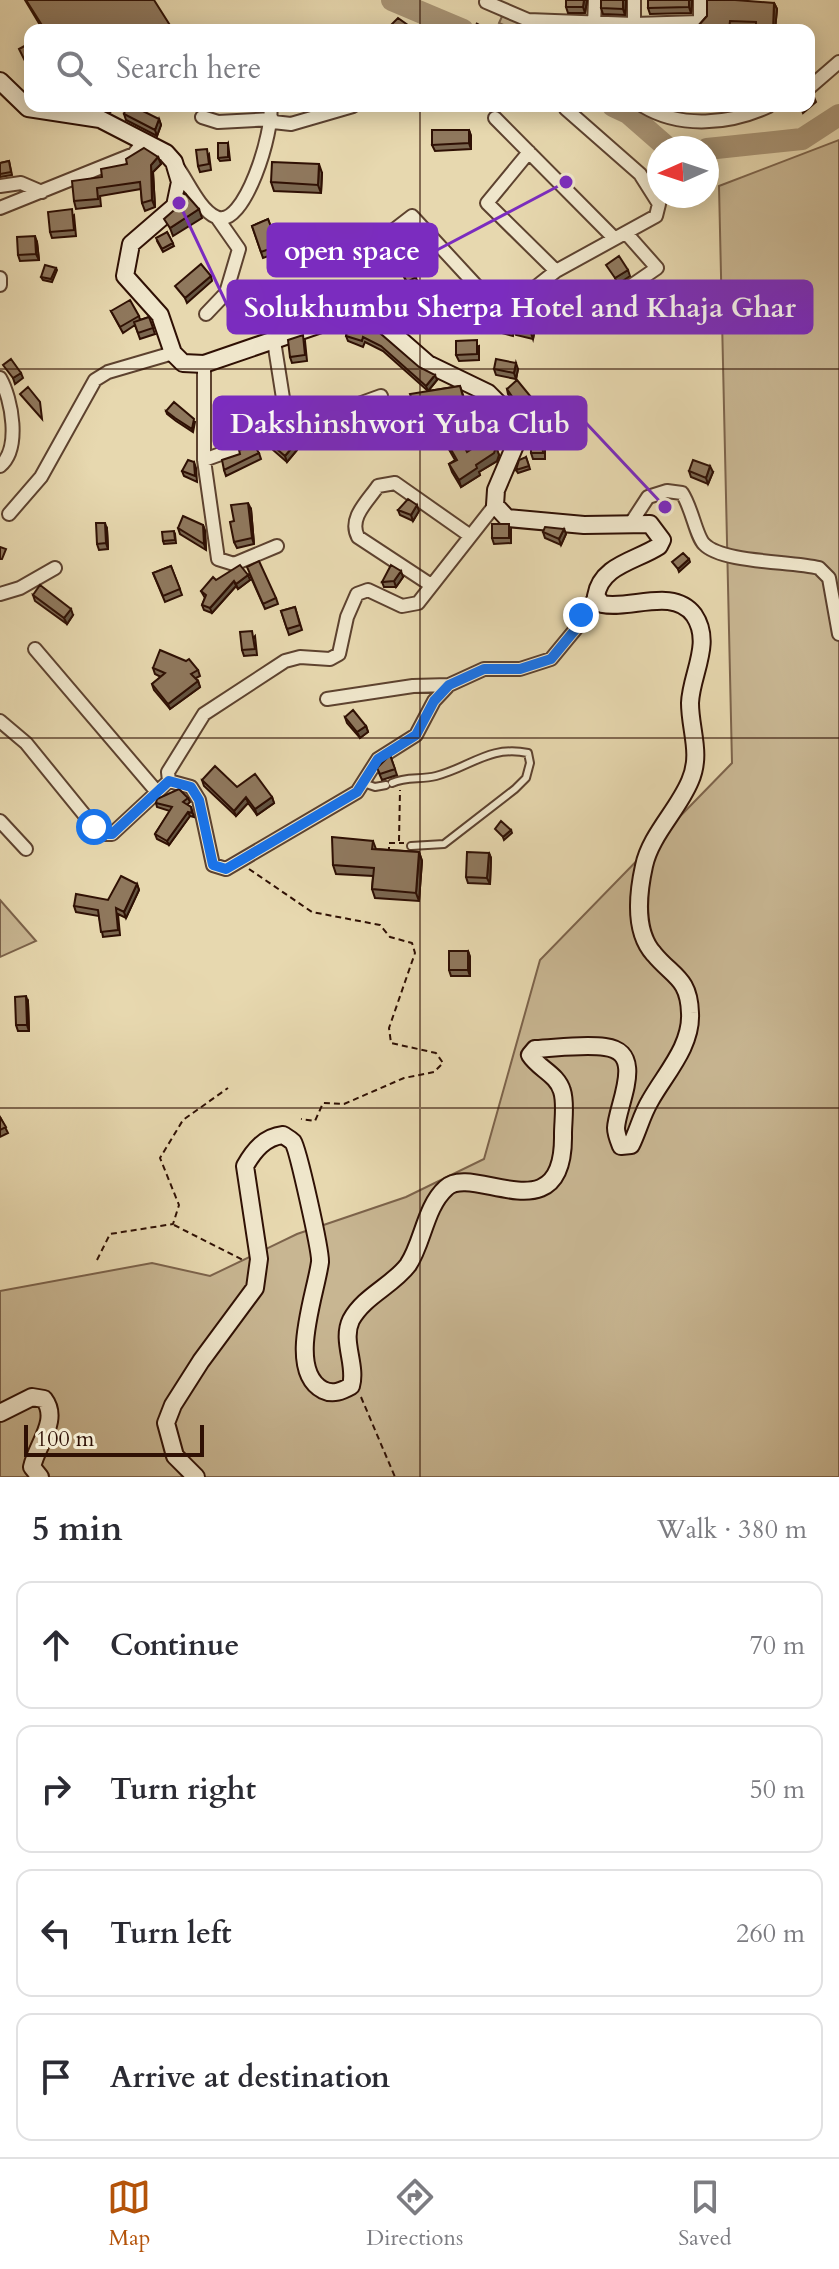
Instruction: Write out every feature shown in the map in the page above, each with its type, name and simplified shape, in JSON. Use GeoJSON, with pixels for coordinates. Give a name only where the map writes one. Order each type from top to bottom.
{"type":"FeatureCollection","features":[{"type":"Feature","properties":{"kind":"street"},"geometry":{"type":"LineString","coordinates":[[486,2],[528,20],[594,24],[595,0]]}},
{"type":"Feature","properties":{"kind":"street"},"geometry":{"type":"LineString","coordinates":[[632,24],[634,0]]}},
{"type":"Feature","properties":{"kind":"street"},"geometry":{"type":"LineString","coordinates":[[700,0],[700,24]]}},
{"type":"Feature","properties":{"kind":"street"},"geometry":{"type":"LineString","coordinates":[[815,83],[839,62]]}},
{"type":"Feature","properties":{"kind":"street"},"geometry":{"type":"LineString","coordinates":[[0,81],[24,104]]}},
{"type":"Feature","properties":{"kind":"street"},"geometry":{"type":"LineString","coordinates":[[54,112],[100,119],[166,153],[210,213],[218,219],[239,249],[226,293],[206,314]]}},
{"type":"Feature","properties":{"kind":"street"},"geometry":{"type":"LineString","coordinates":[[202,117],[218,122],[272,116],[291,124],[332,112]]}},
{"type":"Feature","properties":{"kind":"street"},"geometry":{"type":"LineString","coordinates":[[377,243],[412,216],[484,294],[506,309],[556,271],[656,216],[659,204],[640,174],[569,112]]}},
{"type":"Feature","properties":{"kind":"street"},"geometry":{"type":"LineString","coordinates":[[656,112],[675,121],[697,122],[748,112]]}},
{"type":"Feature","properties":{"kind":"street"},"geometry":{"type":"LineString","coordinates":[[218,219],[228,219],[239,209],[264,155],[272,116]]}},
{"type":"Feature","properties":{"kind":"street"},"geometry":{"type":"LineString","coordinates":[[495,118],[657,268],[612,299]]}},
{"type":"Feature","properties":{"kind":"street"},"geometry":{"type":"LineString","coordinates":[[0,208],[134,154],[144,141]]}},
{"type":"Feature","properties":{"kind":"street"},"geometry":{"type":"LineString","coordinates":[[529,152],[487,203],[556,271]]}},
{"type":"Feature","properties":{"kind":"street"},"geometry":{"type":"LineString","coordinates":[[169,781],[168,772],[204,714],[285,661],[300,657],[330,659],[339,654],[347,617],[357,594],[368,590],[402,606],[418,603],[495,505],[496,490],[516,443],[510,415],[488,393],[428,364],[390,329],[368,317],[350,314],[204,364],[183,363],[173,353],[160,315],[125,276],[131,244],[175,206],[180,182],[174,162]]}},
{"type":"Feature","properties":{"kind":"street"},"geometry":{"type":"LineString","coordinates":[[0,186],[21,183],[42,192]]}},
{"type":"Feature","properties":{"kind":"street"},"geometry":{"type":"LineString","coordinates":[[0,278],[0,285]]}},
{"type":"Feature","properties":{"kind":"street"},"geometry":{"type":"LineString","coordinates":[[390,329],[457,313],[484,294]]}},
{"type":"Feature","properties":{"kind":"street"},"geometry":{"type":"LineString","coordinates":[[274,341],[288,430]]}},
{"type":"Feature","properties":{"kind":"street"},"geometry":{"type":"LineString","coordinates":[[9,514],[41,477],[95,380],[108,372],[173,353]]}},
{"type":"Feature","properties":{"kind":"street"},"geometry":{"type":"LineString","coordinates":[[204,364],[204,460],[218,559],[234,564],[277,546]]}},
{"type":"Feature","properties":{"kind":"street"},"geometry":{"type":"LineString","coordinates":[[0,378],[13,409],[5,461],[0,466]]}},
{"type":"Feature","properties":{"kind":"street"},"geometry":{"type":"LineString","coordinates":[[204,460],[381,396]]}},
{"type":"Feature","properties":{"kind":"street"},"geometry":{"type":"LineString","coordinates":[[431,585],[358,537],[354,530],[356,517],[378,486],[395,483],[469,535]]}},
{"type":"Feature","properties":{"kind":"street"},"geometry":{"type":"LineString","coordinates":[[631,523],[648,497],[667,491],[682,493],[693,511],[698,535],[715,551],[819,568],[829,578],[839,634]]}},
{"type":"Feature","properties":{"kind":"street"},"geometry":{"type":"LineString","coordinates":[[169,781],[191,787],[199,800],[213,865],[226,869],[357,792],[378,759],[416,735],[434,701],[449,685],[484,669],[520,669],[551,659],[562,649],[596,596],[597,586],[611,572],[646,555],[662,540],[650,524],[526,522],[507,518],[495,505]]}},
{"type":"Feature","properties":{"kind":"street"},"geometry":{"type":"LineString","coordinates":[[0,594],[20,588],[55,568]]}},
{"type":"Feature","properties":{"kind":"street"},"geometry":{"type":"LineString","coordinates":[[196,1477],[175,1456],[166,1423],[173,1405],[201,1361],[248,1303],[255,1288],[258,1269],[245,1166],[270,1137],[283,1135],[293,1143],[302,1163],[304,1192],[317,1235],[320,1260],[309,1309],[306,1370],[312,1383],[327,1392],[341,1392],[351,1386],[354,1375],[348,1345],[352,1319],[411,1261],[422,1231],[446,1188],[457,1183],[527,1191],[543,1187],[553,1177],[563,1151],[562,1091],[554,1077],[530,1055],[535,1049],[607,1047],[621,1055],[627,1067],[628,1080],[616,1130],[621,1146],[631,1145],[649,1102],[685,1041],[691,1016],[686,986],[652,953],[639,914],[649,852],[679,803],[696,761],[691,695],[701,660],[700,629],[687,607],[671,600],[616,607],[602,604],[596,596]]}},
{"type":"Feature","properties":{"kind":"street"},"geometry":{"type":"LineString","coordinates":[[35,649],[157,792]]}},
{"type":"Feature","properties":{"kind":"street"},"geometry":{"type":"LineString","coordinates":[[327,699],[413,686],[449,685]]}},
{"type":"Feature","properties":{"kind":"street"},"geometry":{"type":"LineString","coordinates":[[0,721],[26,743],[100,834],[112,834],[169,781]]}},
{"type":"Feature","properties":{"kind":"street"},"geometry":{"type":"LineString","coordinates":[[0,821],[26,849]]}},
{"type":"Feature","properties":{"kind":"street"},"geometry":{"type":"LineString","coordinates":[[0,1413],[32,1397],[44,1399],[50,1407],[50,1424],[36,1448],[32,1467],[40,1477]]}},
{"type":"Feature","properties":{"kind":"lane"},"geometry":{"type":"LineString","coordinates":[[363,783],[375,787],[401,778],[435,776],[509,749],[528,753],[530,763],[526,778],[515,789],[444,844],[411,846]]}},
{"type":"Feature","properties":{"kind":"path"},"geometry":{"type":"LineString","coordinates":[[378,850],[389,850],[389,843],[399,841],[401,778]]}},
{"type":"Feature","properties":{"kind":"path"},"geometry":{"type":"LineString","coordinates":[[239,862],[312,912],[380,925],[390,937],[412,943],[415,953],[389,1028],[391,1043],[436,1053],[443,1063],[434,1072],[404,1078],[344,1104],[323,1103],[315,1121],[301,1119]]}},
{"type":"Feature","properties":{"kind":"path"},"geometry":{"type":"LineString","coordinates":[[173,1224],[179,1205],[160,1158],[183,1120],[228,1088]]}},
{"type":"Feature","properties":{"kind":"path"},"geometry":{"type":"LineString","coordinates":[[97,1260],[110,1234],[173,1224],[214,1242],[258,1269]]}},
{"type":"Feature","properties":{"kind":"path"},"geometry":{"type":"LineString","coordinates":[[351,1386],[377,1427],[395,1477]]}},
{"type":"Feature","properties":{"kind":"shaded area"},"geometry":{"type":"Polygon","coordinates":[[[504,12],[530,22],[546,24],[501,24],[499,23],[504,12]]]}},
{"type":"Feature","properties":{"kind":"shaded area"},"geometry":{"type":"Polygon","coordinates":[[[839,140],[839,1477],[0,1477],[0,1291],[152,1263],[210,1276],[297,1234],[406,1197],[484,1159],[540,960],[732,763],[719,186],[839,140]]]}},
{"type":"Feature","properties":{"kind":"shaded area"},"geometry":{"type":"Polygon","coordinates":[[[0,900],[36,941],[0,957],[0,900]]]}},
{"type":"Feature","properties":{"kind":"building"},"geometry":{"type":"Polygon","coordinates":[[[26,0],[154,0],[169,24],[41,24],[26,0]]]}},
{"type":"Feature","properties":{"kind":"building"},"geometry":{"type":"Polygon","coordinates":[[[566,0],[584,0],[583,7],[566,7],[566,0]]]}},
{"type":"Feature","properties":{"kind":"building"},"geometry":{"type":"Polygon","coordinates":[[[601,0],[623,0],[623,9],[601,8],[601,0]]]}},
{"type":"Feature","properties":{"kind":"building"},"geometry":{"type":"Polygon","coordinates":[[[648,0],[689,0],[689,7],[648,8],[648,0]]]}},
{"type":"Feature","properties":{"kind":"building"},"geometry":{"type":"Polygon","coordinates":[[[707,0],[774,3],[773,24],[730,21],[730,24],[700,24],[707,16],[707,0]]]}},
{"type":"Feature","properties":{"kind":"building"},"geometry":{"type":"Polygon","coordinates":[[[398,18],[406,24],[392,24],[398,18]]]}},
{"type":"Feature","properties":{"kind":"building"},"geometry":{"type":"Polygon","coordinates":[[[145,112],[159,119],[155,130],[124,114],[145,112]]]}},
{"type":"Feature","properties":{"kind":"building"},"geometry":{"type":"Polygon","coordinates":[[[432,130],[469,130],[469,143],[432,145],[432,130]]]}},
{"type":"Feature","properties":{"kind":"building"},"geometry":{"type":"Polygon","coordinates":[[[218,143],[228,143],[228,157],[218,158],[218,143]]]}},
{"type":"Feature","properties":{"kind":"building"},"geometry":{"type":"Polygon","coordinates":[[[144,148],[158,157],[151,165],[152,200],[142,203],[140,182],[97,188],[98,199],[74,201],[72,181],[102,177],[101,169],[127,164],[126,159],[144,148]]]}},
{"type":"Feature","properties":{"kind":"building"},"geometry":{"type":"Polygon","coordinates":[[[207,149],[209,164],[198,166],[196,150],[207,149]]]}},
{"type":"Feature","properties":{"kind":"building"},"geometry":{"type":"Polygon","coordinates":[[[9,161],[11,172],[0,174],[0,163],[9,161]]]}},
{"type":"Feature","properties":{"kind":"building"},"geometry":{"type":"Polygon","coordinates":[[[272,162],[319,164],[318,185],[271,182],[272,162]]]}},
{"type":"Feature","properties":{"kind":"building"},"geometry":{"type":"Polygon","coordinates":[[[184,192],[199,209],[170,228],[164,219],[180,205],[184,192]]]}},
{"type":"Feature","properties":{"kind":"building"},"geometry":{"type":"Polygon","coordinates":[[[72,209],[74,230],[50,232],[48,212],[72,209]]]}},
{"type":"Feature","properties":{"kind":"building"},"geometry":{"type":"Polygon","coordinates":[[[268,219],[278,246],[261,252],[252,226],[268,219]]]}},
{"type":"Feature","properties":{"kind":"building"},"geometry":{"type":"Polygon","coordinates":[[[167,232],[173,243],[162,249],[156,238],[167,232]]]}},
{"type":"Feature","properties":{"kind":"building"},"geometry":{"type":"Polygon","coordinates":[[[35,236],[36,254],[18,255],[17,237],[35,236]]]}},
{"type":"Feature","properties":{"kind":"building"},"geometry":{"type":"Polygon","coordinates":[[[619,256],[628,270],[615,278],[606,265],[619,256]]]}},
{"type":"Feature","properties":{"kind":"building"},"geometry":{"type":"Polygon","coordinates":[[[201,264],[211,276],[185,298],[175,286],[201,264]]]}},
{"type":"Feature","properties":{"kind":"building"},"geometry":{"type":"Polygon","coordinates":[[[45,265],[56,268],[51,279],[41,277],[45,265]]]}},
{"type":"Feature","properties":{"kind":"building"},"geometry":{"type":"Polygon","coordinates":[[[411,268],[416,277],[407,282],[402,273],[411,268]]]}},
{"type":"Feature","properties":{"kind":"building"},"geometry":{"type":"Polygon","coordinates":[[[130,300],[139,316],[120,327],[111,311],[130,300]]]}},
{"type":"Feature","properties":{"kind":"building"},"geometry":{"type":"Polygon","coordinates":[[[149,317],[153,328],[138,333],[134,322],[149,317]]]}},
{"type":"Feature","properties":{"kind":"building"},"geometry":{"type":"Polygon","coordinates":[[[499,319],[514,322],[511,333],[497,329],[499,319]]]}},
{"type":"Feature","properties":{"kind":"building"},"geometry":{"type":"Polygon","coordinates":[[[516,320],[533,323],[531,333],[514,329],[516,320]]]}},
{"type":"Feature","properties":{"kind":"building"},"geometry":{"type":"Polygon","coordinates":[[[350,322],[374,328],[419,367],[435,375],[426,386],[381,346],[363,337],[362,341],[346,336],[350,322]]]}},
{"type":"Feature","properties":{"kind":"building"},"geometry":{"type":"Polygon","coordinates":[[[303,335],[305,355],[290,357],[288,340],[303,335]]]}},
{"type":"Feature","properties":{"kind":"building"},"geometry":{"type":"Polygon","coordinates":[[[477,340],[477,354],[456,355],[456,341],[477,340]]]}},
{"type":"Feature","properties":{"kind":"building"},"geometry":{"type":"Polygon","coordinates":[[[11,359],[21,373],[13,378],[3,365],[11,359]]]}},
{"type":"Feature","properties":{"kind":"building"},"geometry":{"type":"Polygon","coordinates":[[[496,359],[516,363],[514,373],[494,369],[496,359]]]}},
{"type":"Feature","properties":{"kind":"building"},"geometry":{"type":"Polygon","coordinates":[[[517,380],[531,397],[536,410],[524,414],[507,389],[517,380]]]}},
{"type":"Feature","properties":{"kind":"building"},"geometry":{"type":"Polygon","coordinates":[[[460,386],[464,400],[424,408],[455,428],[467,452],[490,437],[496,447],[494,453],[459,480],[449,464],[457,460],[445,439],[421,421],[421,438],[383,438],[383,419],[419,419],[410,394],[460,386]]]}},
{"type":"Feature","properties":{"kind":"building"},"geometry":{"type":"Polygon","coordinates":[[[28,387],[40,402],[42,419],[20,394],[28,387]]]}},
{"type":"Feature","properties":{"kind":"building"},"geometry":{"type":"Polygon","coordinates":[[[174,402],[194,419],[192,429],[166,411],[174,402]]]}},
{"type":"Feature","properties":{"kind":"building"},"geometry":{"type":"Polygon","coordinates":[[[284,434],[295,444],[285,456],[271,444],[284,434]]]}},
{"type":"Feature","properties":{"kind":"building"},"geometry":{"type":"Polygon","coordinates":[[[531,439],[542,439],[543,453],[531,453],[531,439]]]}},
{"type":"Feature","properties":{"kind":"building"},"geometry":{"type":"Polygon","coordinates":[[[254,445],[259,453],[224,470],[222,460],[254,445]]]}},
{"type":"Feature","properties":{"kind":"building"},"geometry":{"type":"Polygon","coordinates":[[[526,457],[529,466],[516,470],[519,460],[526,457]]]}},
{"type":"Feature","properties":{"kind":"building"},"geometry":{"type":"Polygon","coordinates":[[[188,460],[194,462],[195,476],[182,471],[188,460]]]}},
{"type":"Feature","properties":{"kind":"building"},"geometry":{"type":"Polygon","coordinates":[[[693,460],[710,466],[706,478],[689,471],[693,460]]]}},
{"type":"Feature","properties":{"kind":"building"},"geometry":{"type":"Polygon","coordinates":[[[408,499],[417,505],[411,515],[398,510],[408,499]]]}},
{"type":"Feature","properties":{"kind":"building"},"geometry":{"type":"Polygon","coordinates":[[[248,503],[252,538],[234,542],[231,505],[248,503]]]}},
{"type":"Feature","properties":{"kind":"building"},"geometry":{"type":"Polygon","coordinates":[[[183,516],[203,525],[204,544],[178,528],[183,516]]]}},
{"type":"Feature","properties":{"kind":"building"},"geometry":{"type":"Polygon","coordinates":[[[96,523],[105,523],[106,543],[97,544],[96,523]]]}},
{"type":"Feature","properties":{"kind":"building"},"geometry":{"type":"Polygon","coordinates":[[[492,524],[509,524],[509,538],[492,538],[492,524]]]}},
{"type":"Feature","properties":{"kind":"building"},"geometry":{"type":"Polygon","coordinates":[[[545,527],[564,529],[559,539],[543,532],[545,527]]]}},
{"type":"Feature","properties":{"kind":"building"},"geometry":{"type":"Polygon","coordinates":[[[174,531],[175,540],[163,541],[162,532],[174,531]]]}},
{"type":"Feature","properties":{"kind":"building"},"geometry":{"type":"Polygon","coordinates":[[[0,547],[6,549],[2,559],[0,559],[0,547]]]}},
{"type":"Feature","properties":{"kind":"building"},"geometry":{"type":"Polygon","coordinates":[[[683,553],[689,559],[678,569],[672,562],[683,553]]]}},
{"type":"Feature","properties":{"kind":"building"},"geometry":{"type":"Polygon","coordinates":[[[259,561],[276,598],[263,604],[247,567],[259,561]]]}},
{"type":"Feature","properties":{"kind":"building"},"geometry":{"type":"Polygon","coordinates":[[[240,565],[248,575],[236,584],[234,581],[210,608],[202,605],[206,595],[201,591],[213,577],[216,580],[240,565]]]}},
{"type":"Feature","properties":{"kind":"building"},"geometry":{"type":"Polygon","coordinates":[[[391,565],[401,571],[394,581],[382,582],[391,565]]]}},
{"type":"Feature","properties":{"kind":"building"},"geometry":{"type":"Polygon","coordinates":[[[171,566],[180,589],[163,596],[153,573],[171,566]]]}},
{"type":"Feature","properties":{"kind":"building"},"geometry":{"type":"Polygon","coordinates":[[[40,585],[71,609],[64,618],[33,595],[40,585]]]}},
{"type":"Feature","properties":{"kind":"building"},"geometry":{"type":"Polygon","coordinates":[[[295,607],[300,625],[287,629],[281,611],[295,607]]]}},
{"type":"Feature","properties":{"kind":"building"},"geometry":{"type":"Polygon","coordinates":[[[252,631],[255,649],[242,650],[240,632],[252,631]]]}},
{"type":"Feature","properties":{"kind":"building"},"geometry":{"type":"Polygon","coordinates":[[[160,650],[186,661],[189,659],[198,670],[191,674],[198,681],[168,704],[152,684],[165,673],[153,668],[160,650]]]}},
{"type":"Feature","properties":{"kind":"building"},"geometry":{"type":"Polygon","coordinates":[[[353,710],[366,726],[357,732],[345,717],[353,710]]]}},
{"type":"Feature","properties":{"kind":"building"},"geometry":{"type":"Polygon","coordinates":[[[390,755],[395,769],[380,774],[377,768],[390,755]]]}},
{"type":"Feature","properties":{"kind":"building"},"geometry":{"type":"Polygon","coordinates":[[[215,766],[237,787],[255,774],[272,797],[255,809],[246,797],[234,811],[202,780],[215,766]]]}},
{"type":"Feature","properties":{"kind":"building"},"geometry":{"type":"Polygon","coordinates":[[[179,789],[188,798],[183,802],[191,807],[192,813],[188,812],[167,841],[155,834],[172,807],[156,803],[157,799],[179,789]]]}},
{"type":"Feature","properties":{"kind":"building"},"geometry":{"type":"Polygon","coordinates":[[[501,821],[511,830],[503,837],[495,829],[501,821]]]}},
{"type":"Feature","properties":{"kind":"building"},"geometry":{"type":"Polygon","coordinates":[[[332,837],[373,841],[372,849],[419,852],[416,893],[372,889],[374,868],[333,865],[332,837]]]}},
{"type":"Feature","properties":{"kind":"building"},"geometry":{"type":"Polygon","coordinates":[[[467,852],[489,853],[487,878],[466,877],[467,852]]]}},
{"type":"Feature","properties":{"kind":"building"},"geometry":{"type":"Polygon","coordinates":[[[121,876],[137,884],[124,912],[116,908],[118,930],[101,932],[98,910],[74,906],[76,894],[108,900],[121,876]]]}},
{"type":"Feature","properties":{"kind":"building"},"geometry":{"type":"Polygon","coordinates":[[[449,951],[468,951],[468,970],[449,970],[449,951]]]}},
{"type":"Feature","properties":{"kind":"building"},"geometry":{"type":"Polygon","coordinates":[[[26,996],[27,1025],[16,1025],[15,997],[26,996]]]}},
{"type":"Feature","properties":{"kind":"waterway"},"geometry":{"type":"LineString","coordinates":[[392,0],[449,24]]}},
{"type":"Feature","properties":{"kind":"waterway"},"geometry":{"type":"LineString","coordinates":[[626,112],[654,136]]}},
{"type":"Feature","properties":{"kind":"waterway"},"geometry":{"type":"LineString","coordinates":[[719,148],[802,139],[839,115]]}},
{"type":"Feature","properties":{"kind":"place","name":"open space"},"geometry":{"type":"Point","coordinates":[566,182]}},
{"type":"Feature","properties":{"kind":"place","name":"Solukhumbu Sherpa Hotel and Khaja Ghar"},"geometry":{"type":"Point","coordinates":[179,203]}},
{"type":"Feature","properties":{"kind":"place","name":"Dakshinshwori Yuba Club"},"geometry":{"type":"Point","coordinates":[665,507]}},
{"type":"Feature","properties":{"kind":"route"},"geometry":{"type":"LineString","coordinates":[[94,827],[100,834],[112,834],[169,781],[191,787],[199,800],[213,865],[226,869],[357,792],[378,759],[416,735],[434,701],[449,685],[484,669],[538,666],[562,649],[579,625],[581,615]]}}]}
